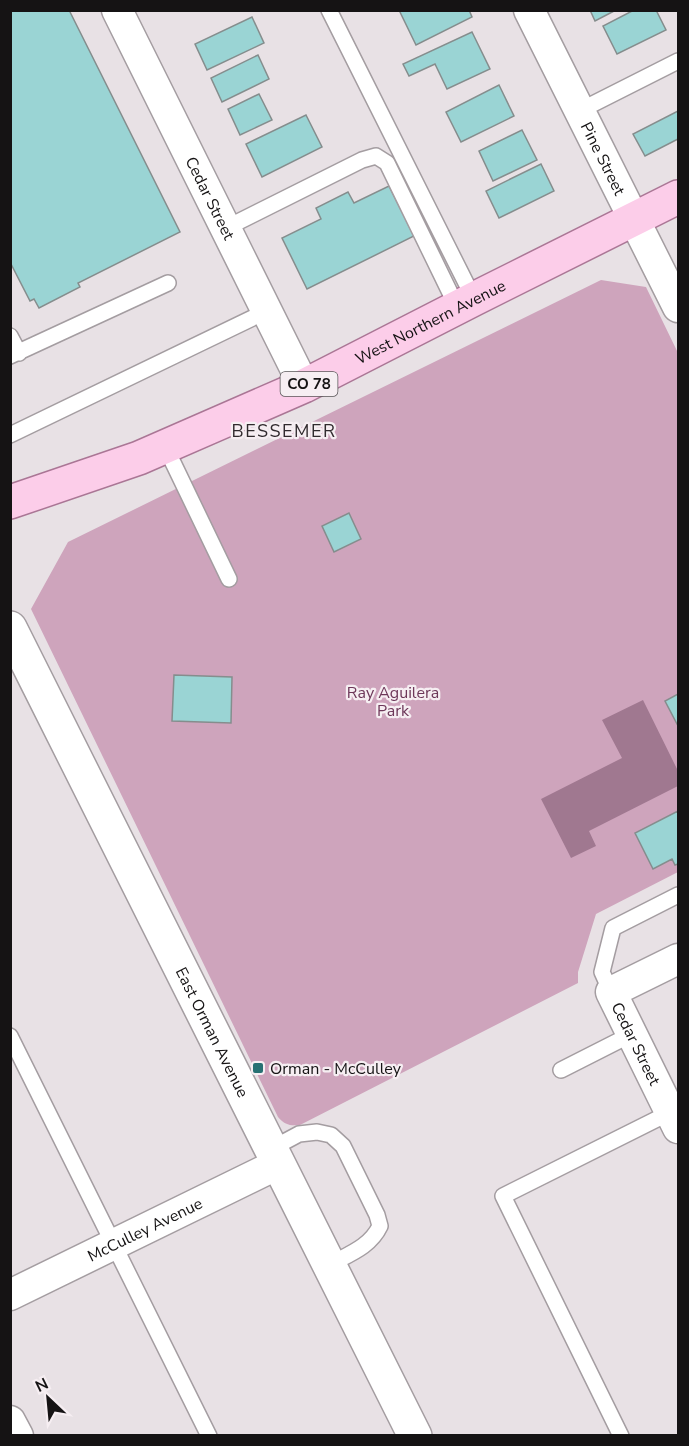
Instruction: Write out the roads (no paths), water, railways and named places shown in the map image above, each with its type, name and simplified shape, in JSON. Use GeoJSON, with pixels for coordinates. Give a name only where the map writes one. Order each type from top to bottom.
{"type":"FeatureCollection","features":[{"type":"Feature","properties":{"kind":"main road","name":"West Northern Avenue"},"geometry":{"type":"LineString","coordinates":[[10,502],[139,458],[304,386],[678,197]]}},
{"type":"Feature","properties":{"kind":"street","name":"Cedar Street"},"geometry":{"type":"LineString","coordinates":[[117,10],[304,386]]}},
{"type":"Feature","properties":{"kind":"street","name":"Pine Street"},"geometry":{"type":"LineString","coordinates":[[529,10],[678,308]]}},
{"type":"Feature","properties":{"kind":"street","name":"East Orman Avenue"},"geometry":{"type":"LineString","coordinates":[[10,628],[415,1436]]}},
{"type":"Feature","properties":{"kind":"street"},"geometry":{"type":"LineString","coordinates":[[611,992],[678,959]]}},
{"type":"Feature","properties":{"kind":"street","name":"Cedar Street"},"geometry":{"type":"LineString","coordinates":[[611,992],[675,1120]]}},
{"type":"Feature","properties":{"kind":"street","name":"McCulley Avenue"},"geometry":{"type":"LineString","coordinates":[[10,1295],[114,1244],[275,1156]]}},
{"type":"Feature","properties":{"kind":"street"},"geometry":{"type":"LineString","coordinates":[[10,1421],[18,1436]]}},
{"type":"Feature","properties":{"kind":"lane"},"geometry":{"type":"LineString","coordinates":[[329,10],[466,303]]}},
{"type":"Feature","properties":{"kind":"lane"},"geometry":{"type":"LineString","coordinates":[[579,111],[678,61]]}},
{"type":"Feature","properties":{"kind":"lane"},"geometry":{"type":"LineString","coordinates":[[226,228],[362,160],[376,156],[387,163],[466,303]]}},
{"type":"Feature","properties":{"kind":"lane"},"geometry":{"type":"LineString","coordinates":[[10,336],[15,354],[168,283]]}},
{"type":"Feature","properties":{"kind":"lane"},"geometry":{"type":"LineString","coordinates":[[10,435],[267,311]]}},
{"type":"Feature","properties":{"kind":"lane"},"geometry":{"type":"LineString","coordinates":[[165,446],[229,579]]}},
{"type":"Feature","properties":{"kind":"lane"},"geometry":{"type":"LineString","coordinates":[[611,992],[602,972],[613,928],[678,895]]}},
{"type":"Feature","properties":{"kind":"lane"},"geometry":{"type":"LineString","coordinates":[[561,1070],[632,1034]]}},
{"type":"Feature","properties":{"kind":"lane"},"geometry":{"type":"LineString","coordinates":[[10,1036],[209,1436]]}},
{"type":"Feature","properties":{"kind":"lane"},"geometry":{"type":"LineString","coordinates":[[621,1436],[503,1196],[675,1120]]}},
{"type":"Feature","properties":{"kind":"lane"},"geometry":{"type":"LineString","coordinates":[[275,1156],[299,1134],[317,1132],[331,1135],[342,1146],[380,1226],[375,1237],[365,1245],[329,1265]]}},
{"type":"Feature","properties":{"kind":"place","name":"Orman - McCulley"},"geometry":{"type":"Point","coordinates":[258,1068]}},
{"type":"Feature","properties":{"kind":"district","name":"BESSEMER"},"geometry":{"type":"Point","coordinates":[284,431]}},
{"type":"Feature","properties":{"kind":"park label","name":"Ray Aguilera Park"},"geometry":{"type":"Point","coordinates":[393,701]}}]}
